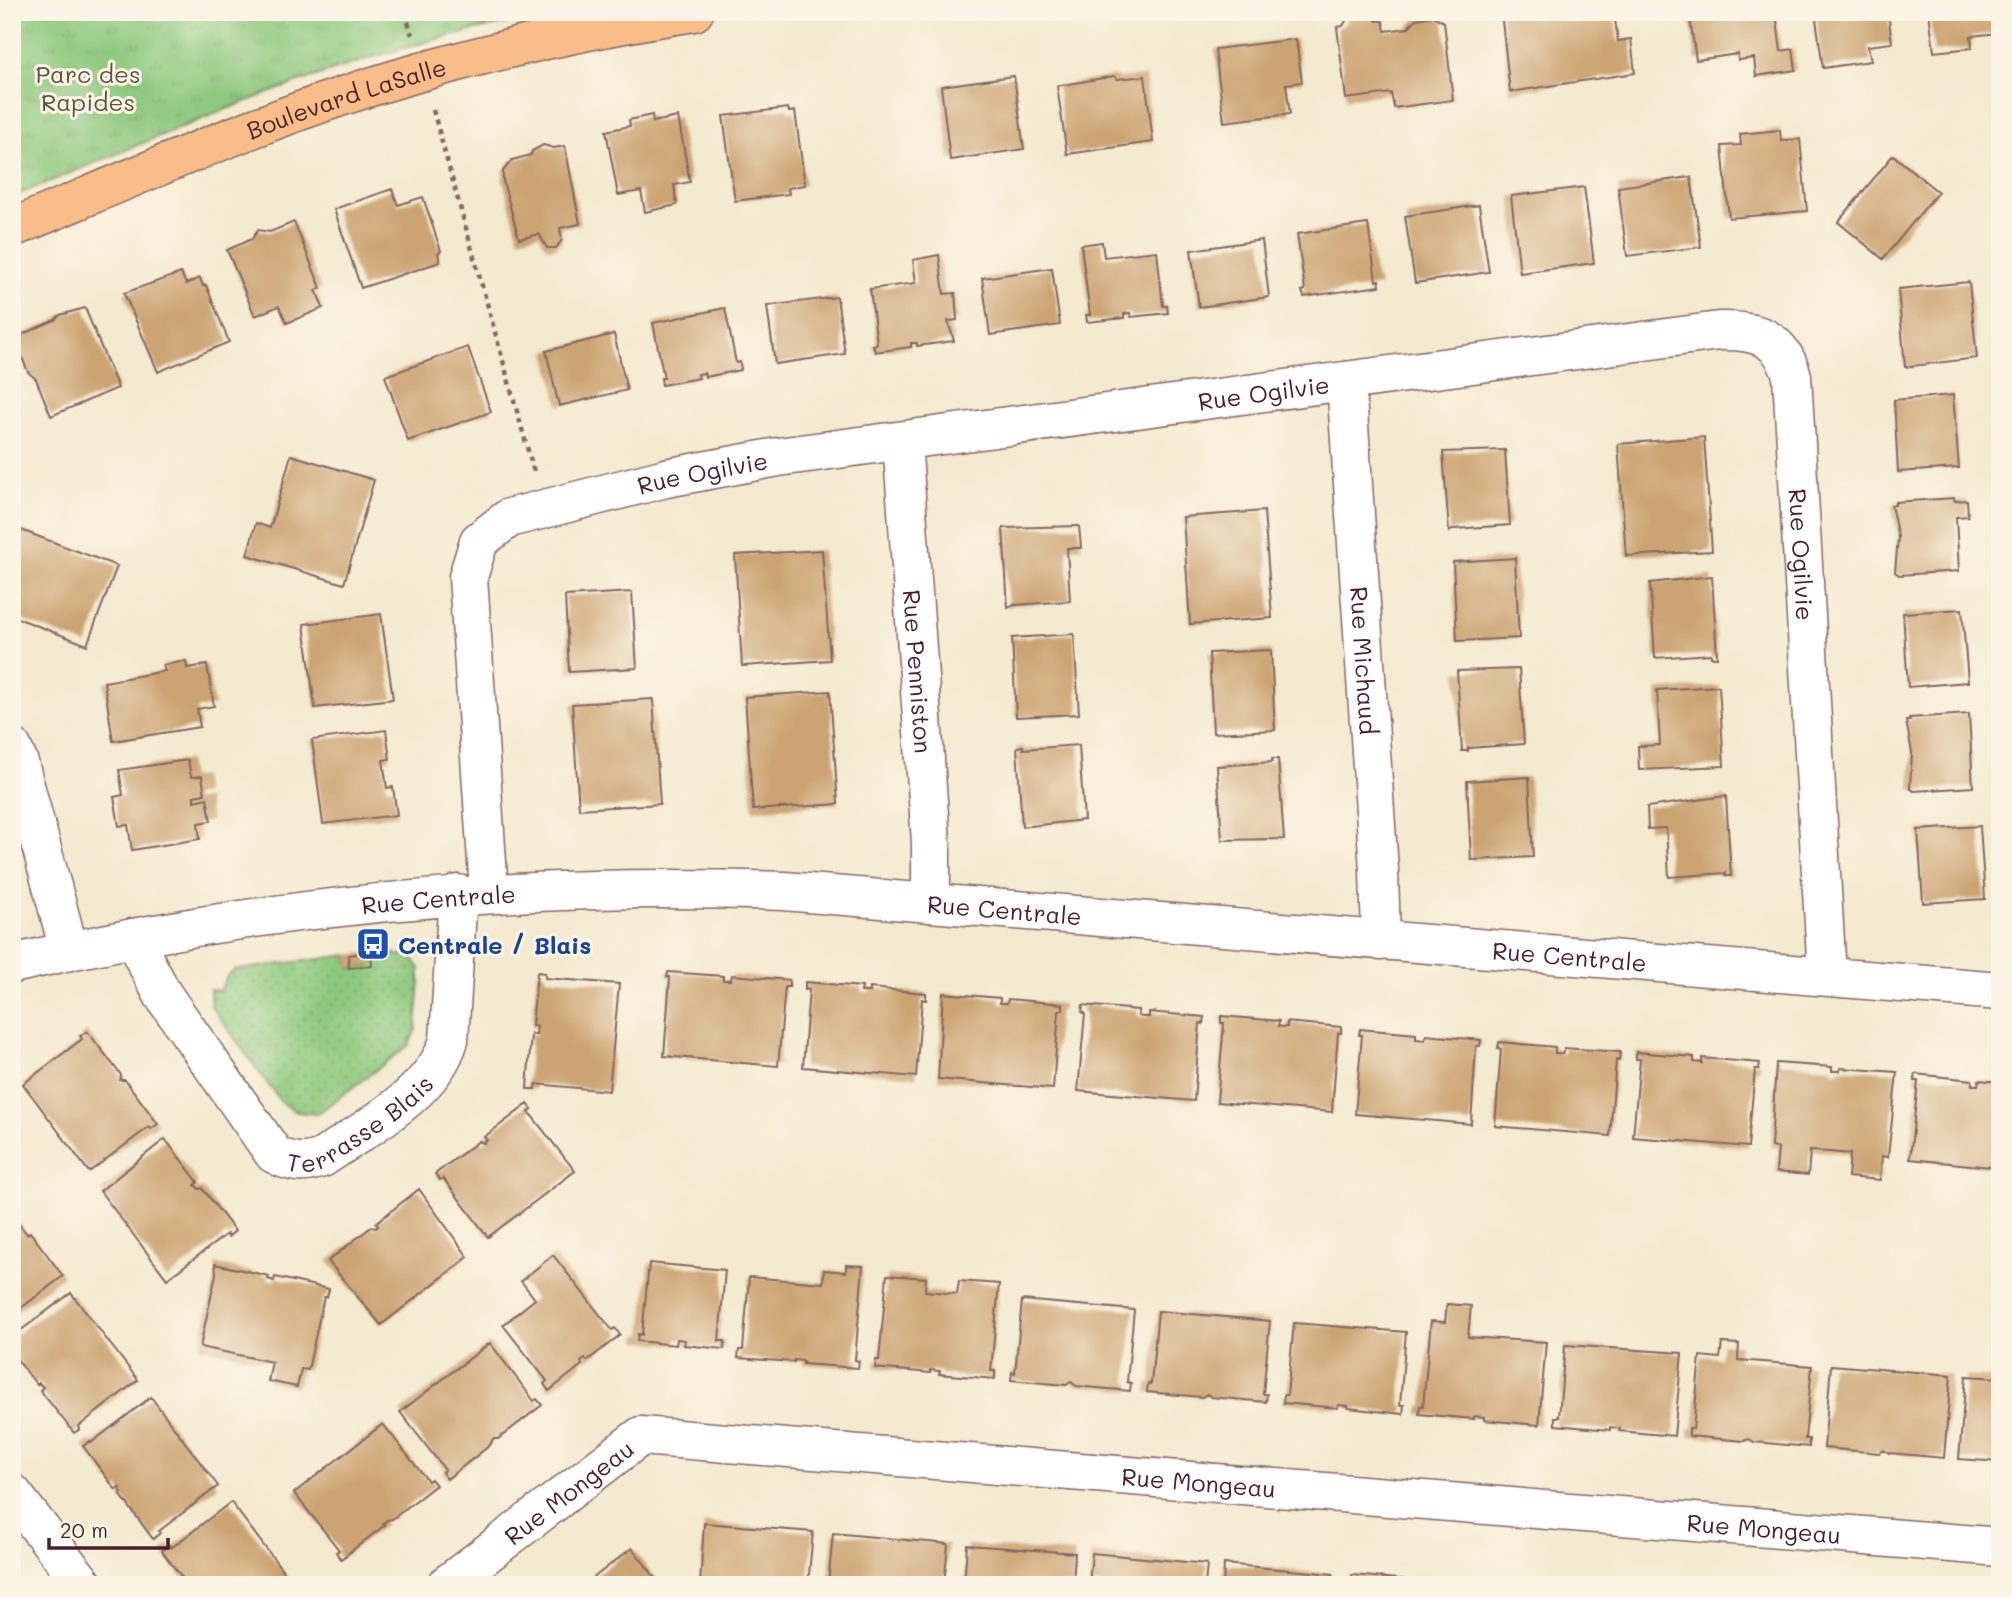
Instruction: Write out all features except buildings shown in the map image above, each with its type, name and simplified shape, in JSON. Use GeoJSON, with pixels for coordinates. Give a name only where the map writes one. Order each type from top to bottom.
{"type":"FeatureCollection","features":[{"type":"Feature","properties":{"kind":"main road","name":"Boulevard LaSalle"},"geometry":{"type":"LineString","coordinates":[[12,228],[202,150],[412,74],[615,26],[694,12]]}},
{"type":"Feature","properties":{"kind":"street","name":"Rue Ogilvie"},"geometry":{"type":"LineString","coordinates":[[474,893],[468,577],[479,541],[509,518],[617,489],[719,467],[1719,331],[1749,331],[1766,338],[1778,348],[1787,360],[1792,376],[1827,976]]}},
{"type":"Feature","properties":{"kind":"street","name":"Rue Michaud"},"geometry":{"type":"LineString","coordinates":[[1346,381],[1379,870],[1381,941]]}},
{"type":"Feature","properties":{"kind":"street","name":"Rue Penniston"},"geometry":{"type":"LineString","coordinates":[[902,441],[931,842],[931,902]]}},
{"type":"Feature","properties":{"kind":"street"},"geometry":{"type":"LineString","coordinates":[[12,747],[19,763],[69,950]]}},
{"type":"Feature","properties":{"kind":"street","name":"Rue Centrale"},"geometry":{"type":"LineString","coordinates":[[12,964],[133,938],[346,904],[474,893],[705,888],[931,902],[2000,991]]}},
{"type":"Feature","properties":{"kind":"street","name":"Terrasse Blais"},"geometry":{"type":"LineString","coordinates":[[133,938],[163,995],[274,1154],[297,1163],[312,1162],[322,1158],[422,1087],[443,1058],[449,1040],[474,893]]}},
{"type":"Feature","properties":{"kind":"street","name":"Rue Mongeau"},"geometry":{"type":"LineString","coordinates":[[446,1585],[641,1436],[2000,1547]]}},
{"type":"Feature","properties":{"kind":"street"},"geometry":{"type":"LineString","coordinates":[[12,1493],[84,1585]]}},
{"type":"Feature","properties":{"kind":"path"},"geometry":{"type":"LineString","coordinates":[[405,12],[415,45]]}},
{"type":"Feature","properties":{"kind":"path"},"geometry":{"type":"LineString","coordinates":[[431,103],[534,473]]}},
{"type":"Feature","properties":{"kind":"green space","name":"Parc des Rapides"},"geometry":{"type":"Polygon","coordinates":[[[12,12],[555,12],[432,40],[313,77],[212,115],[12,197],[12,12]]]}},
{"type":"Feature","properties":{"kind":"green space"},"geometry":{"type":"Polygon","coordinates":[[[407,950],[420,969],[416,1029],[409,1045],[317,1114],[297,1112],[281,1102],[211,1006],[210,989],[219,991],[228,975],[236,970],[348,955],[350,968],[371,966],[371,952],[388,951],[400,956],[407,950]]]}},
{"type":"Feature","properties":{"kind":"place","name":"Centrale / Blais"},"geometry":{"type":"Point","coordinates":[373,944]}}]}
